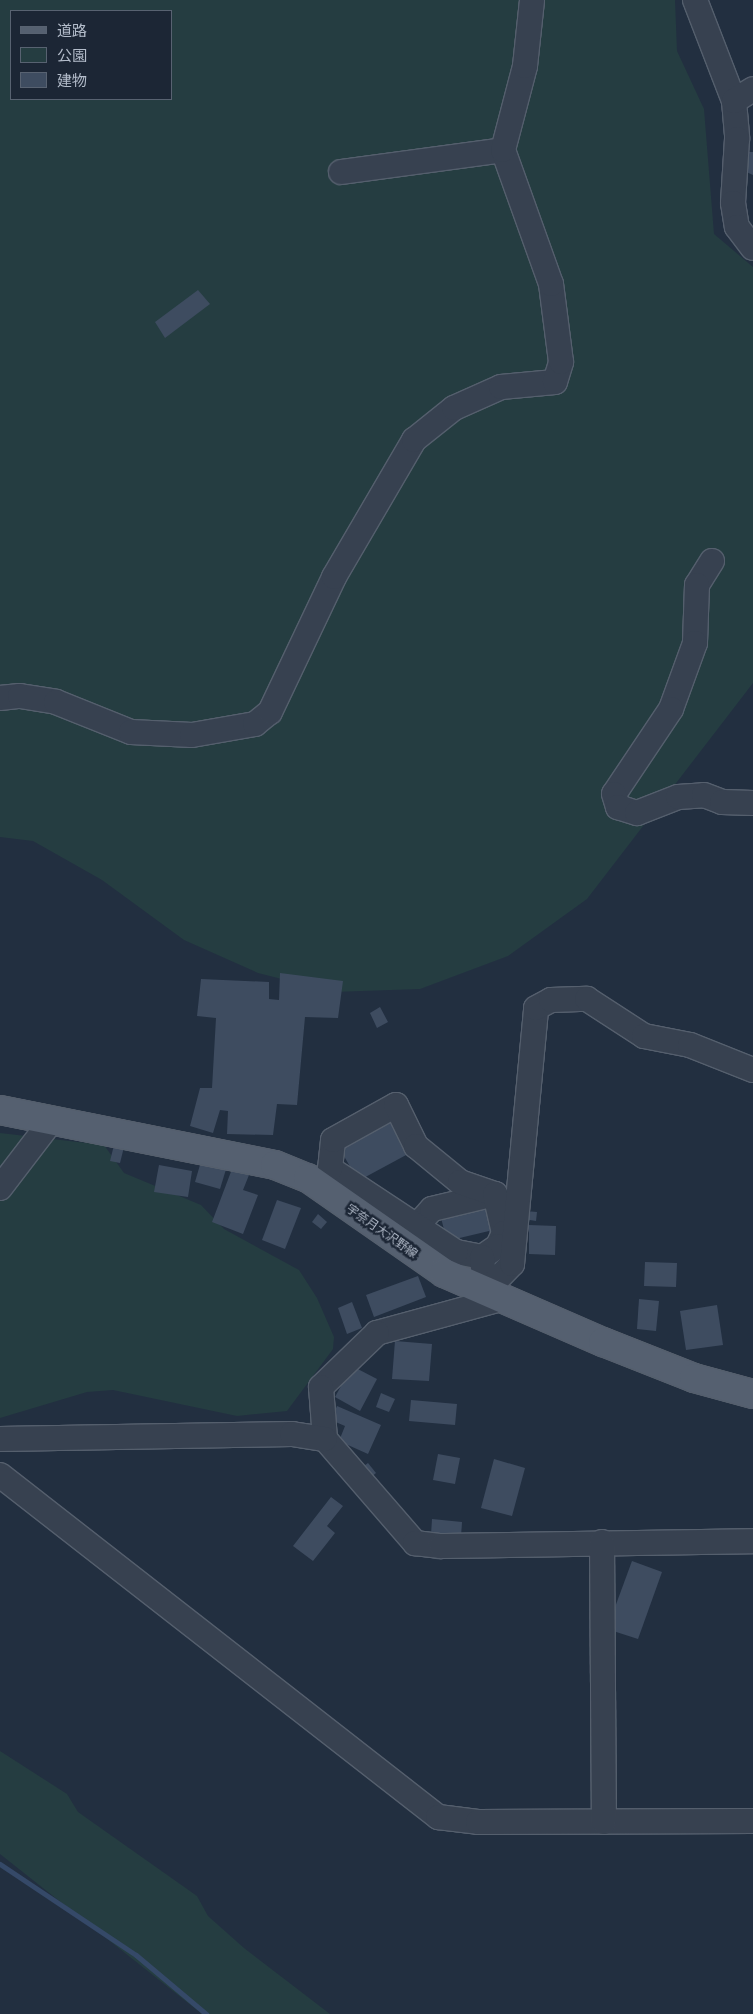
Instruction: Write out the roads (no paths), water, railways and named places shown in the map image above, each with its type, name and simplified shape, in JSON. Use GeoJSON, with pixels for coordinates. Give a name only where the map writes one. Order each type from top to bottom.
{"type":"FeatureCollection","features":[{"type":"Feature","properties":{"kind":"main road","name":"宇奈月大沢野線"},"geometry":{"type":"LineString","coordinates":[[0,1110],[275,1164],[308,1178],[444,1273],[694,1378],[753,1394]]}},
{"type":"Feature","properties":{"kind":"street"},"geometry":{"type":"LineString","coordinates":[[0,698],[20,696],[56,702],[131,732],[192,735],[255,724],[270,712],[334,577],[414,440],[454,408],[501,388],[555,382],[561,362],[552,284],[503,150],[525,66],[532,0]]}},
{"type":"Feature","properties":{"kind":"street"},"geometry":{"type":"LineString","coordinates":[[695,0],[743,95],[733,202],[737,227],[753,248]]}},
{"type":"Feature","properties":{"kind":"street"},"geometry":{"type":"LineString","coordinates":[[341,172],[503,150]]}},
{"type":"Feature","properties":{"kind":"street"},"geometry":{"type":"LineString","coordinates":[[712,560],[697,585],[695,643],[671,709],[614,794],[618,807],[637,813],[678,797],[704,795],[722,802],[753,803]]}},
{"type":"Feature","properties":{"kind":"street"},"geometry":{"type":"LineString","coordinates":[[753,1070],[690,1045],[644,1036],[587,999],[551,1000],[536,1008],[512,1264],[493,1295],[377,1333],[321,1387],[325,1438],[415,1543],[441,1546],[753,1541]]}},
{"type":"Feature","properties":{"kind":"street"},"geometry":{"type":"LineString","coordinates":[[396,1105],[416,1146],[460,1182],[495,1194],[504,1233],[498,1246],[482,1257],[456,1252],[330,1169],[334,1140],[396,1105]]}},
{"type":"Feature","properties":{"kind":"street"},"geometry":{"type":"LineString","coordinates":[[0,1188],[52,1120]]}},
{"type":"Feature","properties":{"kind":"street"},"geometry":{"type":"LineString","coordinates":[[423,1232],[423,1219],[432,1209],[495,1194]]}},
{"type":"Feature","properties":{"kind":"street"},"geometry":{"type":"LineString","coordinates":[[482,1257],[493,1295]]}},
{"type":"Feature","properties":{"kind":"street"},"geometry":{"type":"LineString","coordinates":[[0,1439],[292,1434],[325,1438]]}},
{"type":"Feature","properties":{"kind":"street"},"geometry":{"type":"LineString","coordinates":[[0,1475],[438,1817],[478,1822],[753,1821]]}},
{"type":"Feature","properties":{"kind":"street"},"geometry":{"type":"LineString","coordinates":[[602,1542],[604,1822]]}},
{"type":"Feature","properties":{"kind":"waterway"},"geometry":{"type":"LineString","coordinates":[[0,1864],[136,1955],[206,2014]]}}]}
